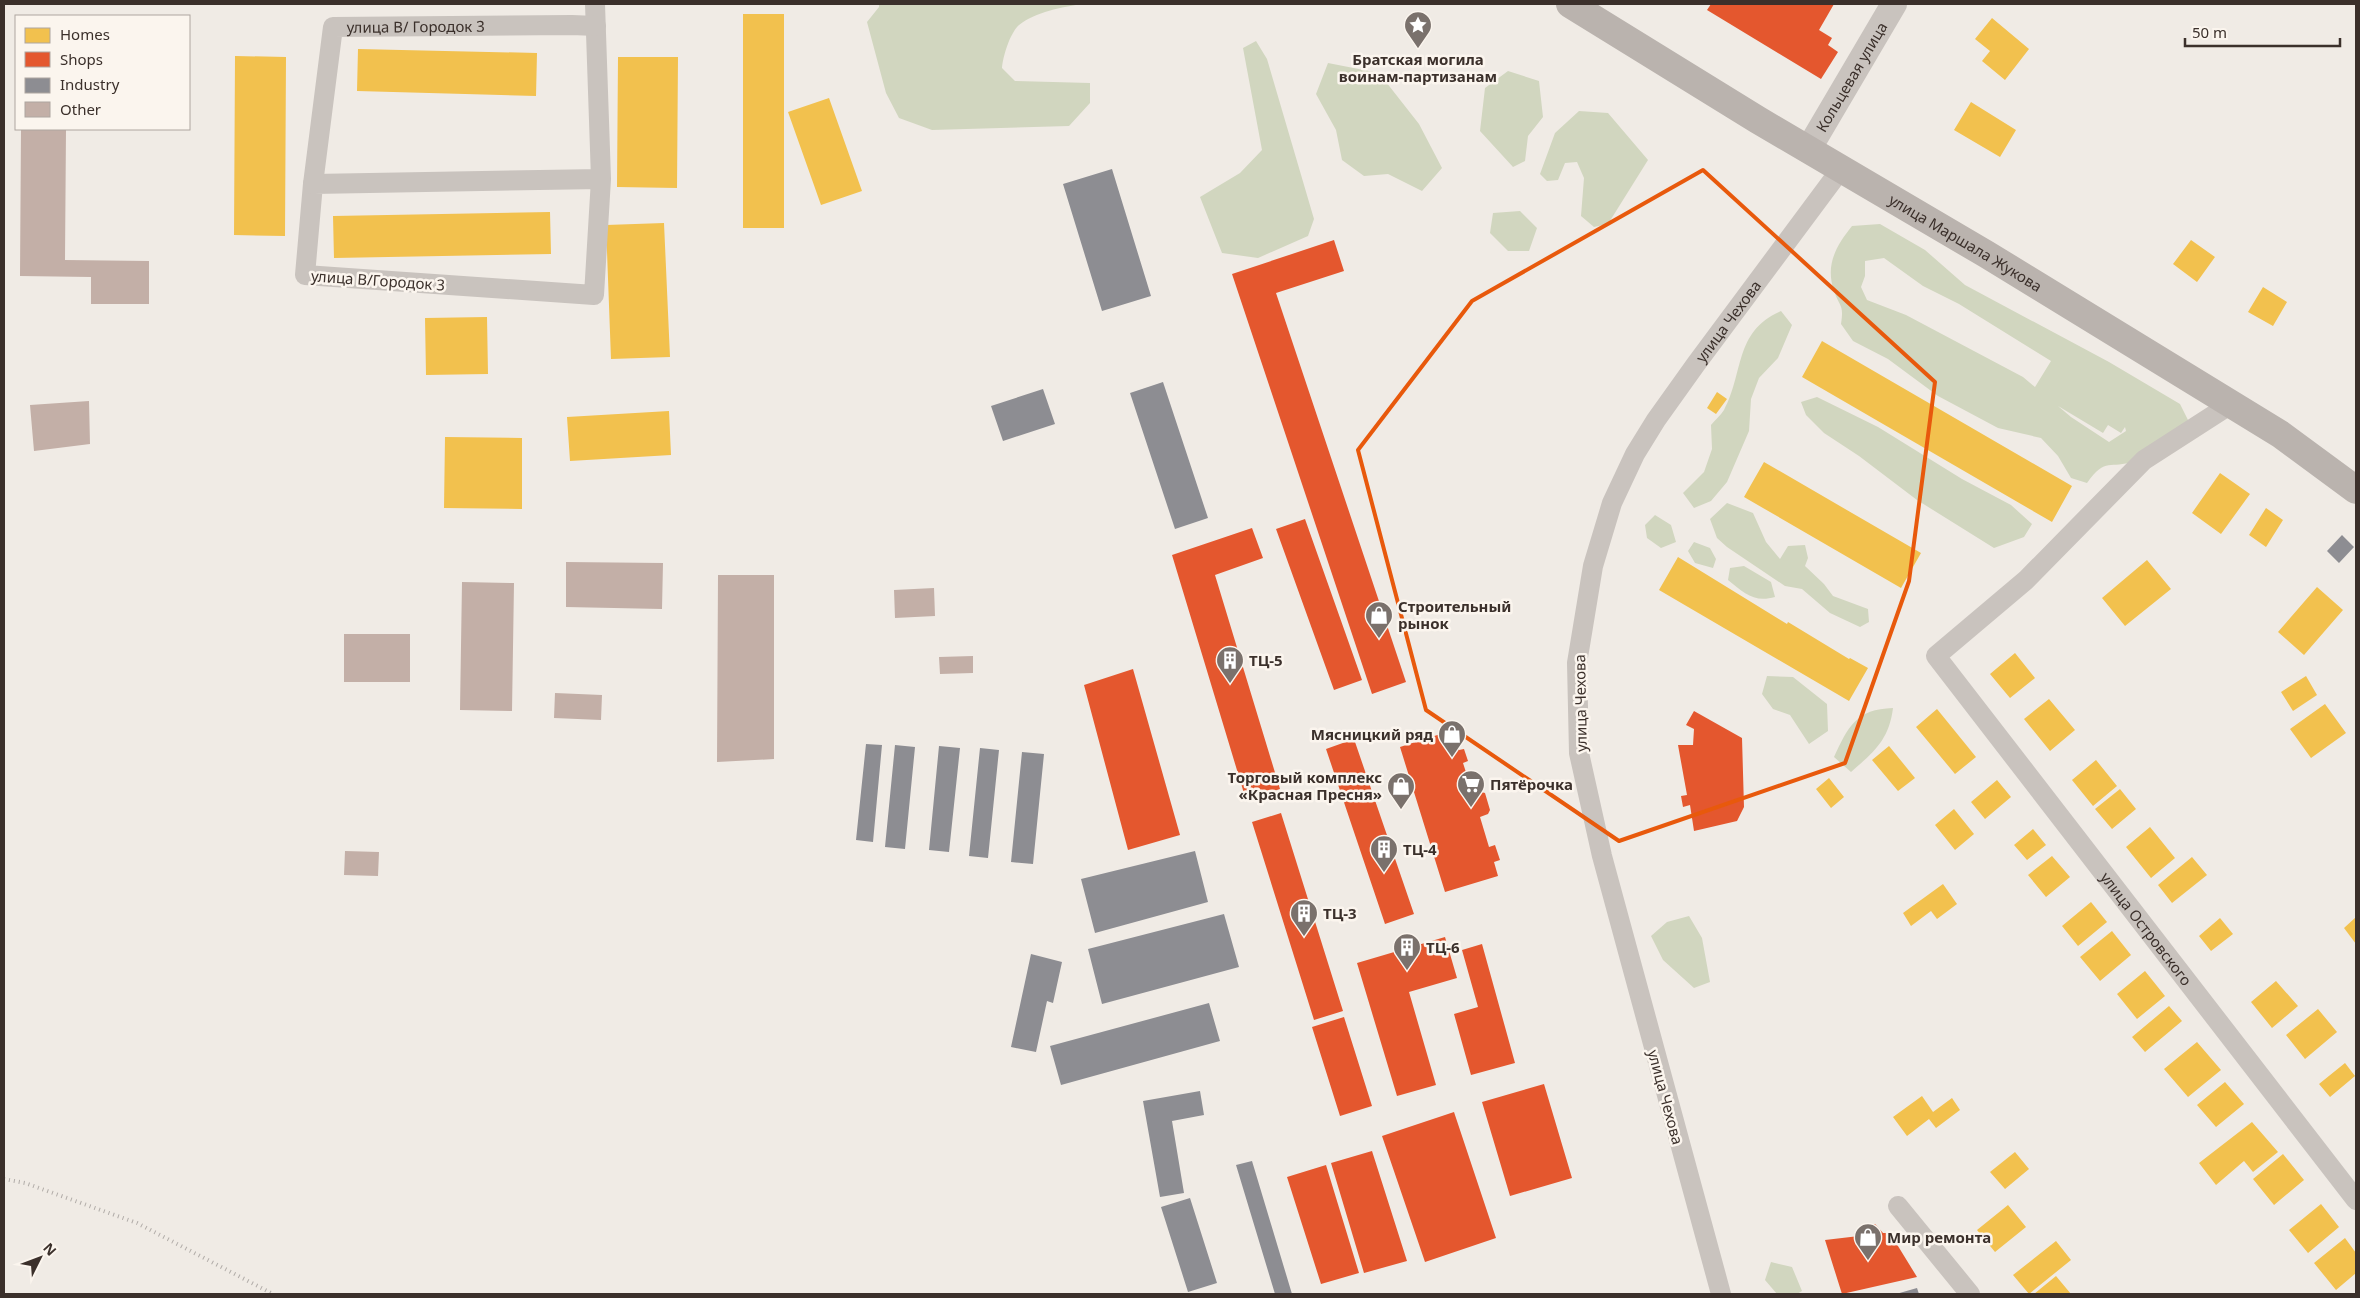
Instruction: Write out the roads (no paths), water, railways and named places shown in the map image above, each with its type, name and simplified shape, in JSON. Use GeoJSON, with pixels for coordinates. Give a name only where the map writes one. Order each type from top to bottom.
{"type":"FeatureCollection","features":[{"type":"Feature","properties":{"kind":"main road","name":"улица Маршала Жукова"},"geometry":{"type":"LineString","coordinates":[[1570,4],[1808,150],[1994,259],[2280,434],[2356,490]]}},
{"type":"Feature","properties":{"kind":"street","name":"улица В/Городок 3"},"geometry":{"type":"LineString","coordinates":[[313,184],[305,275],[594,295],[601,179],[595,4]]}},
{"type":"Feature","properties":{"kind":"street","name":"Кольцевая улица"},"geometry":{"type":"LineString","coordinates":[[1808,150],[1894,4]]}},
{"type":"Feature","properties":{"kind":"street","name":"улица В/ Городок 3"},"geometry":{"type":"LineString","coordinates":[[313,184],[333,27],[596,26]]}},
{"type":"Feature","properties":{"kind":"street","name":"улица Чехова"},"geometry":{"type":"LineString","coordinates":[[1720,1294],[1602,856],[1580,753],[1577,663],[1593,566],[1612,503],[1635,454],[1696,364],[1841,169]]}},
{"type":"Feature","properties":{"kind":"street"},"geometry":{"type":"LineString","coordinates":[[313,184],[601,179]]}},
{"type":"Feature","properties":{"kind":"street","name":"улица Островского"},"geometry":{"type":"LineString","coordinates":[[2231,404],[2144,460],[2026,580],[1936,656],[2356,1200]]}},
{"type":"Feature","properties":{"kind":"street"},"geometry":{"type":"LineString","coordinates":[[1898,1206],[1970,1294]]}},
{"type":"Feature","properties":{"kind":"railway"},"geometry":{"type":"LineString","coordinates":[[4,1179],[25,1183],[137,1223],[273,1294]]}},
{"type":"Feature","properties":{"kind":"place","name":"Братская могила воинам-партизанам"},"geometry":{"type":"Point","coordinates":[1418,49]}},
{"type":"Feature","properties":{"kind":"place","name":"Строительный рынок"},"geometry":{"type":"Point","coordinates":[1379,639]}},
{"type":"Feature","properties":{"kind":"place","name":"ТЦ-5"},"geometry":{"type":"Point","coordinates":[1230,684]}},
{"type":"Feature","properties":{"kind":"place","name":"Мясницкий ряд"},"geometry":{"type":"Point","coordinates":[1452,758]}},
{"type":"Feature","properties":{"kind":"place","name":"Пятёрочка"},"geometry":{"type":"Point","coordinates":[1471,808]}},
{"type":"Feature","properties":{"kind":"place","name":"Торговый комплекс «Красная Пресня»"},"geometry":{"type":"Point","coordinates":[1401,810]}},
{"type":"Feature","properties":{"kind":"place","name":"ТЦ-4"},"geometry":{"type":"Point","coordinates":[1384,873]}},
{"type":"Feature","properties":{"kind":"place","name":"ТЦ-3"},"geometry":{"type":"Point","coordinates":[1304,937]}},
{"type":"Feature","properties":{"kind":"place","name":"ТЦ-6"},"geometry":{"type":"Point","coordinates":[1407,971]}},
{"type":"Feature","properties":{"kind":"place","name":"Мир ремонта"},"geometry":{"type":"Point","coordinates":[1868,1261]}}]}
